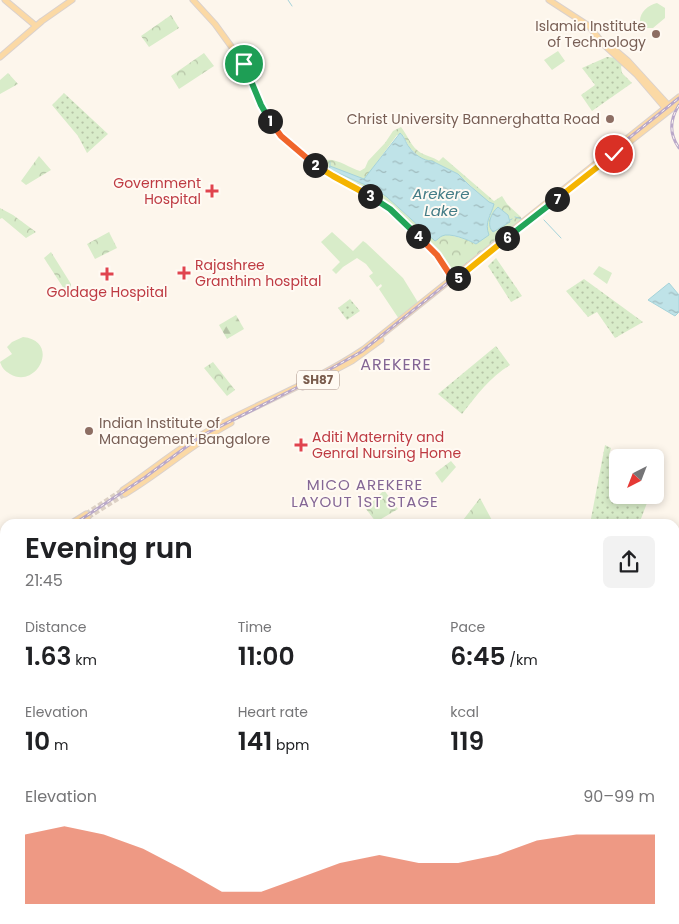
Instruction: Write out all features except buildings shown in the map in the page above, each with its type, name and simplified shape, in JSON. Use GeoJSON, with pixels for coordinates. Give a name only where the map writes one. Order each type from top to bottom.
{"type":"FeatureCollection","features":[{"type":"Feature","properties":{"kind":"main road"},"geometry":{"type":"LineString","coordinates":[[5,0],[37,24]]}},
{"type":"Feature","properties":{"kind":"main road"},"geometry":{"type":"LineString","coordinates":[[10,0],[37,24]]}},
{"type":"Feature","properties":{"kind":"main road"},"geometry":{"type":"LineString","coordinates":[[0,54],[70,0]]}},
{"type":"Feature","properties":{"kind":"main road"},"geometry":{"type":"LineString","coordinates":[[193,0],[215,24],[239,58],[258,102],[277,133],[295,152],[322,172],[366,195],[386,208],[435,255],[452,281]]}},
{"type":"Feature","properties":{"kind":"main road"},"geometry":{"type":"LineString","coordinates":[[549,0],[581,20],[669,109]]}},
{"type":"Feature","properties":{"kind":"main road"},"geometry":{"type":"LineString","coordinates":[[0,57],[37,24]]}},
{"type":"Feature","properties":{"kind":"main road","name":"SH87"},"geometry":{"type":"LineString","coordinates":[[669,109],[679,97]]}},
{"type":"Feature","properties":{"kind":"main road","name":"SH87"},"geometry":{"type":"LineString","coordinates":[[124,492],[192,441],[350,358],[376,340],[679,103]]}},
{"type":"Feature","properties":{"kind":"green space"},"geometry":{"type":"Polygon","coordinates":[[[657,3],[665,8],[665,18],[653,28],[645,28],[640,21],[641,15],[648,7],[657,3]]]}},
{"type":"Feature","properties":{"kind":"green space"},"geometry":{"type":"Polygon","coordinates":[[[171,15],[179,28],[149,47],[141,36],[171,15]]]}},
{"type":"Feature","properties":{"kind":"green space"},"geometry":{"type":"Polygon","coordinates":[[[558,51],[565,61],[552,70],[544,60],[558,51]]]}},
{"type":"Feature","properties":{"kind":"green space"},"geometry":{"type":"Polygon","coordinates":[[[204,53],[214,66],[179,89],[171,76],[204,53]]]}},
{"type":"Feature","properties":{"kind":"green space"},"geometry":{"type":"Polygon","coordinates":[[[607,57],[617,58],[622,65],[622,73],[632,83],[592,111],[581,95],[595,85],[582,68],[607,57]]]}},
{"type":"Feature","properties":{"kind":"green space"},"geometry":{"type":"Polygon","coordinates":[[[8,73],[18,84],[0,94],[0,80],[8,73]]]}},
{"type":"Feature","properties":{"kind":"green space"},"geometry":{"type":"Polygon","coordinates":[[[64,93],[108,134],[87,153],[78,136],[52,105],[64,93]]]}},
{"type":"Feature","properties":{"kind":"green space"},"geometry":{"type":"Polygon","coordinates":[[[401,127],[418,151],[439,161],[443,157],[494,201],[502,196],[507,204],[521,217],[521,221],[453,276],[438,252],[391,206],[322,167],[326,160],[330,160],[360,171],[365,168],[368,161],[385,143],[393,131],[401,127]],[[397,135],[364,180],[330,167],[330,169],[377,190],[429,236],[446,234],[476,244],[487,228],[487,220],[493,207],[458,174],[432,161],[419,157],[409,147],[403,135],[397,135]]]}},
{"type":"Feature","properties":{"kind":"green space"},"geometry":{"type":"Polygon","coordinates":[[[39,156],[51,170],[26,185],[21,181],[39,156]]]}},
{"type":"Feature","properties":{"kind":"green space"},"geometry":{"type":"Polygon","coordinates":[[[0,208],[36,232],[26,238],[2,218],[0,219],[0,208]]]}},
{"type":"Feature","properties":{"kind":"green space"},"geometry":{"type":"Polygon","coordinates":[[[109,232],[117,248],[95,259],[87,244],[109,232]]]}},
{"type":"Feature","properties":{"kind":"green space"},"geometry":{"type":"Polygon","coordinates":[[[332,232],[353,251],[363,241],[366,243],[403,278],[419,304],[399,319],[379,289],[382,286],[381,284],[377,287],[369,276],[373,273],[366,264],[357,258],[336,274],[332,270],[340,262],[321,242],[332,232]]]}},
{"type":"Feature","properties":{"kind":"green space"},"geometry":{"type":"Polygon","coordinates":[[[51,252],[71,284],[71,287],[66,292],[44,258],[51,252]]]}},
{"type":"Feature","properties":{"kind":"green space"},"geometry":{"type":"Polygon","coordinates":[[[496,258],[522,296],[511,302],[488,266],[496,258]]]}},
{"type":"Feature","properties":{"kind":"green space"},"geometry":{"type":"Polygon","coordinates":[[[599,266],[612,273],[607,284],[593,274],[599,266]]]}},
{"type":"Feature","properties":{"kind":"green space"},"geometry":{"type":"Polygon","coordinates":[[[584,279],[643,322],[615,338],[597,312],[588,317],[566,291],[584,279]]]}},
{"type":"Feature","properties":{"kind":"green space"},"geometry":{"type":"Polygon","coordinates":[[[350,299],[360,311],[347,320],[338,308],[350,299]]]}},
{"type":"Feature","properties":{"kind":"green space"},"geometry":{"type":"Polygon","coordinates":[[[236,315],[244,329],[227,339],[219,325],[236,315]]]}},
{"type":"Feature","properties":{"kind":"green space"},"geometry":{"type":"Polygon","coordinates":[[[23,337],[34,340],[41,347],[43,355],[41,363],[36,370],[29,376],[20,377],[7,372],[0,362],[12,354],[7,347],[12,342],[23,337]]]}},
{"type":"Feature","properties":{"kind":"green space"},"geometry":{"type":"Polygon","coordinates":[[[496,346],[510,365],[490,381],[462,414],[438,394],[496,346]]]}},
{"type":"Feature","properties":{"kind":"green space"},"geometry":{"type":"Polygon","coordinates":[[[213,362],[235,390],[227,396],[204,368],[213,362]]]}},
{"type":"Feature","properties":{"kind":"green space"},"geometry":{"type":"Polygon","coordinates":[[[605,445],[611,448],[609,449],[609,504],[647,504],[641,519],[591,519],[605,445]]]}},
{"type":"Feature","properties":{"kind":"green space"},"geometry":{"type":"Polygon","coordinates":[[[451,461],[456,467],[442,483],[435,473],[451,461]]]}},
{"type":"Feature","properties":{"kind":"green space"},"geometry":{"type":"Polygon","coordinates":[[[384,490],[398,509],[381,519],[374,519],[366,509],[384,490]]]}},
{"type":"Feature","properties":{"kind":"green space"},"geometry":{"type":"Polygon","coordinates":[[[480,498],[491,519],[464,519],[480,498]]]}},
{"type":"Feature","properties":{"kind":"water","name":"Arekere Lake"},"geometry":{"type":"Polygon","coordinates":[[[400,133],[416,155],[458,174],[489,202],[494,204],[488,223],[489,235],[476,244],[449,235],[441,236],[435,241],[377,190],[329,169],[330,166],[364,179],[400,133]]]}},
{"type":"Feature","properties":{"kind":"water","name":"Arekere Lake"},"geometry":{"type":"Polygon","coordinates":[[[498,207],[508,215],[510,222],[493,232],[490,226],[490,219],[498,207]]]}},
{"type":"Feature","properties":{"kind":"water"},"geometry":{"type":"Polygon","coordinates":[[[669,283],[679,295],[679,312],[675,316],[648,300],[669,283]]]}},
{"type":"Feature","properties":{"kind":"waterway"},"geometry":{"type":"LineString","coordinates":[[288,0],[292,6]]}},
{"type":"Feature","properties":{"kind":"waterway"},"geometry":{"type":"LineString","coordinates":[[330,162],[330,168]]}},
{"type":"Feature","properties":{"kind":"waterway"},"geometry":{"type":"LineString","coordinates":[[515,217],[522,219]]}},
{"type":"Feature","properties":{"kind":"waterway"},"geometry":{"type":"LineString","coordinates":[[544,220],[561,238]]}},
{"type":"Feature","properties":{"kind":"tunnel"},"geometry":{"type":"LineString","coordinates":[[86,514],[123,490]]}},
{"type":"Feature","properties":{"kind":"tunnel"},"geometry":{"type":"LineString","coordinates":[[88,517],[125,494]]}},
{"type":"Feature","properties":{"kind":"railway"},"geometry":{"type":"LineString","coordinates":[[82,519],[144,478],[201,436],[296,388],[361,352],[679,98]]}},
{"type":"Feature","properties":{"kind":"railway"},"geometry":{"type":"LineString","coordinates":[[679,105],[672,121],[672,132],[679,148]]}},
{"type":"Feature","properties":{"kind":"place","name":"Islamia Institute of Technology"},"geometry":{"type":"Point","coordinates":[656,34]}},
{"type":"Feature","properties":{"kind":"place","name":"Christ University Bannerghatta Road"},"geometry":{"type":"Point","coordinates":[610,119]}},
{"type":"Feature","properties":{"kind":"place","name":"Government Hospital"},"geometry":{"type":"Point","coordinates":[212,191]}},
{"type":"Feature","properties":{"kind":"place","name":"Rajashree Granthim hospital"},"geometry":{"type":"Point","coordinates":[184,273]}},
{"type":"Feature","properties":{"kind":"place","name":"Goldage Hospital"},"geometry":{"type":"Point","coordinates":[107,274]}},
{"type":"Feature","properties":{"kind":"place","name":"Indian Institute of Management Bangalore"},"geometry":{"type":"Point","coordinates":[89,431]}},
{"type":"Feature","properties":{"kind":"place","name":"Aditi Maternity and Genral Nursing Home"},"geometry":{"type":"Point","coordinates":[301,445]}},
{"type":"Feature","properties":{"kind":"district","name":"AREKERE"},"geometry":{"type":"Point","coordinates":[396,364]}},
{"type":"Feature","properties":{"kind":"district","name":"MICO AREKERE LAYOUT 1ST STAGE"},"geometry":{"type":"Point","coordinates":[365,494]}},
{"type":"Feature","properties":{"kind":"route"},"geometry":{"type":"LineString","coordinates":[[244,64],[261,105],[277,132],[296,150],[326,172],[385,204],[436,253],[454,281],[614,154]]}}]}
